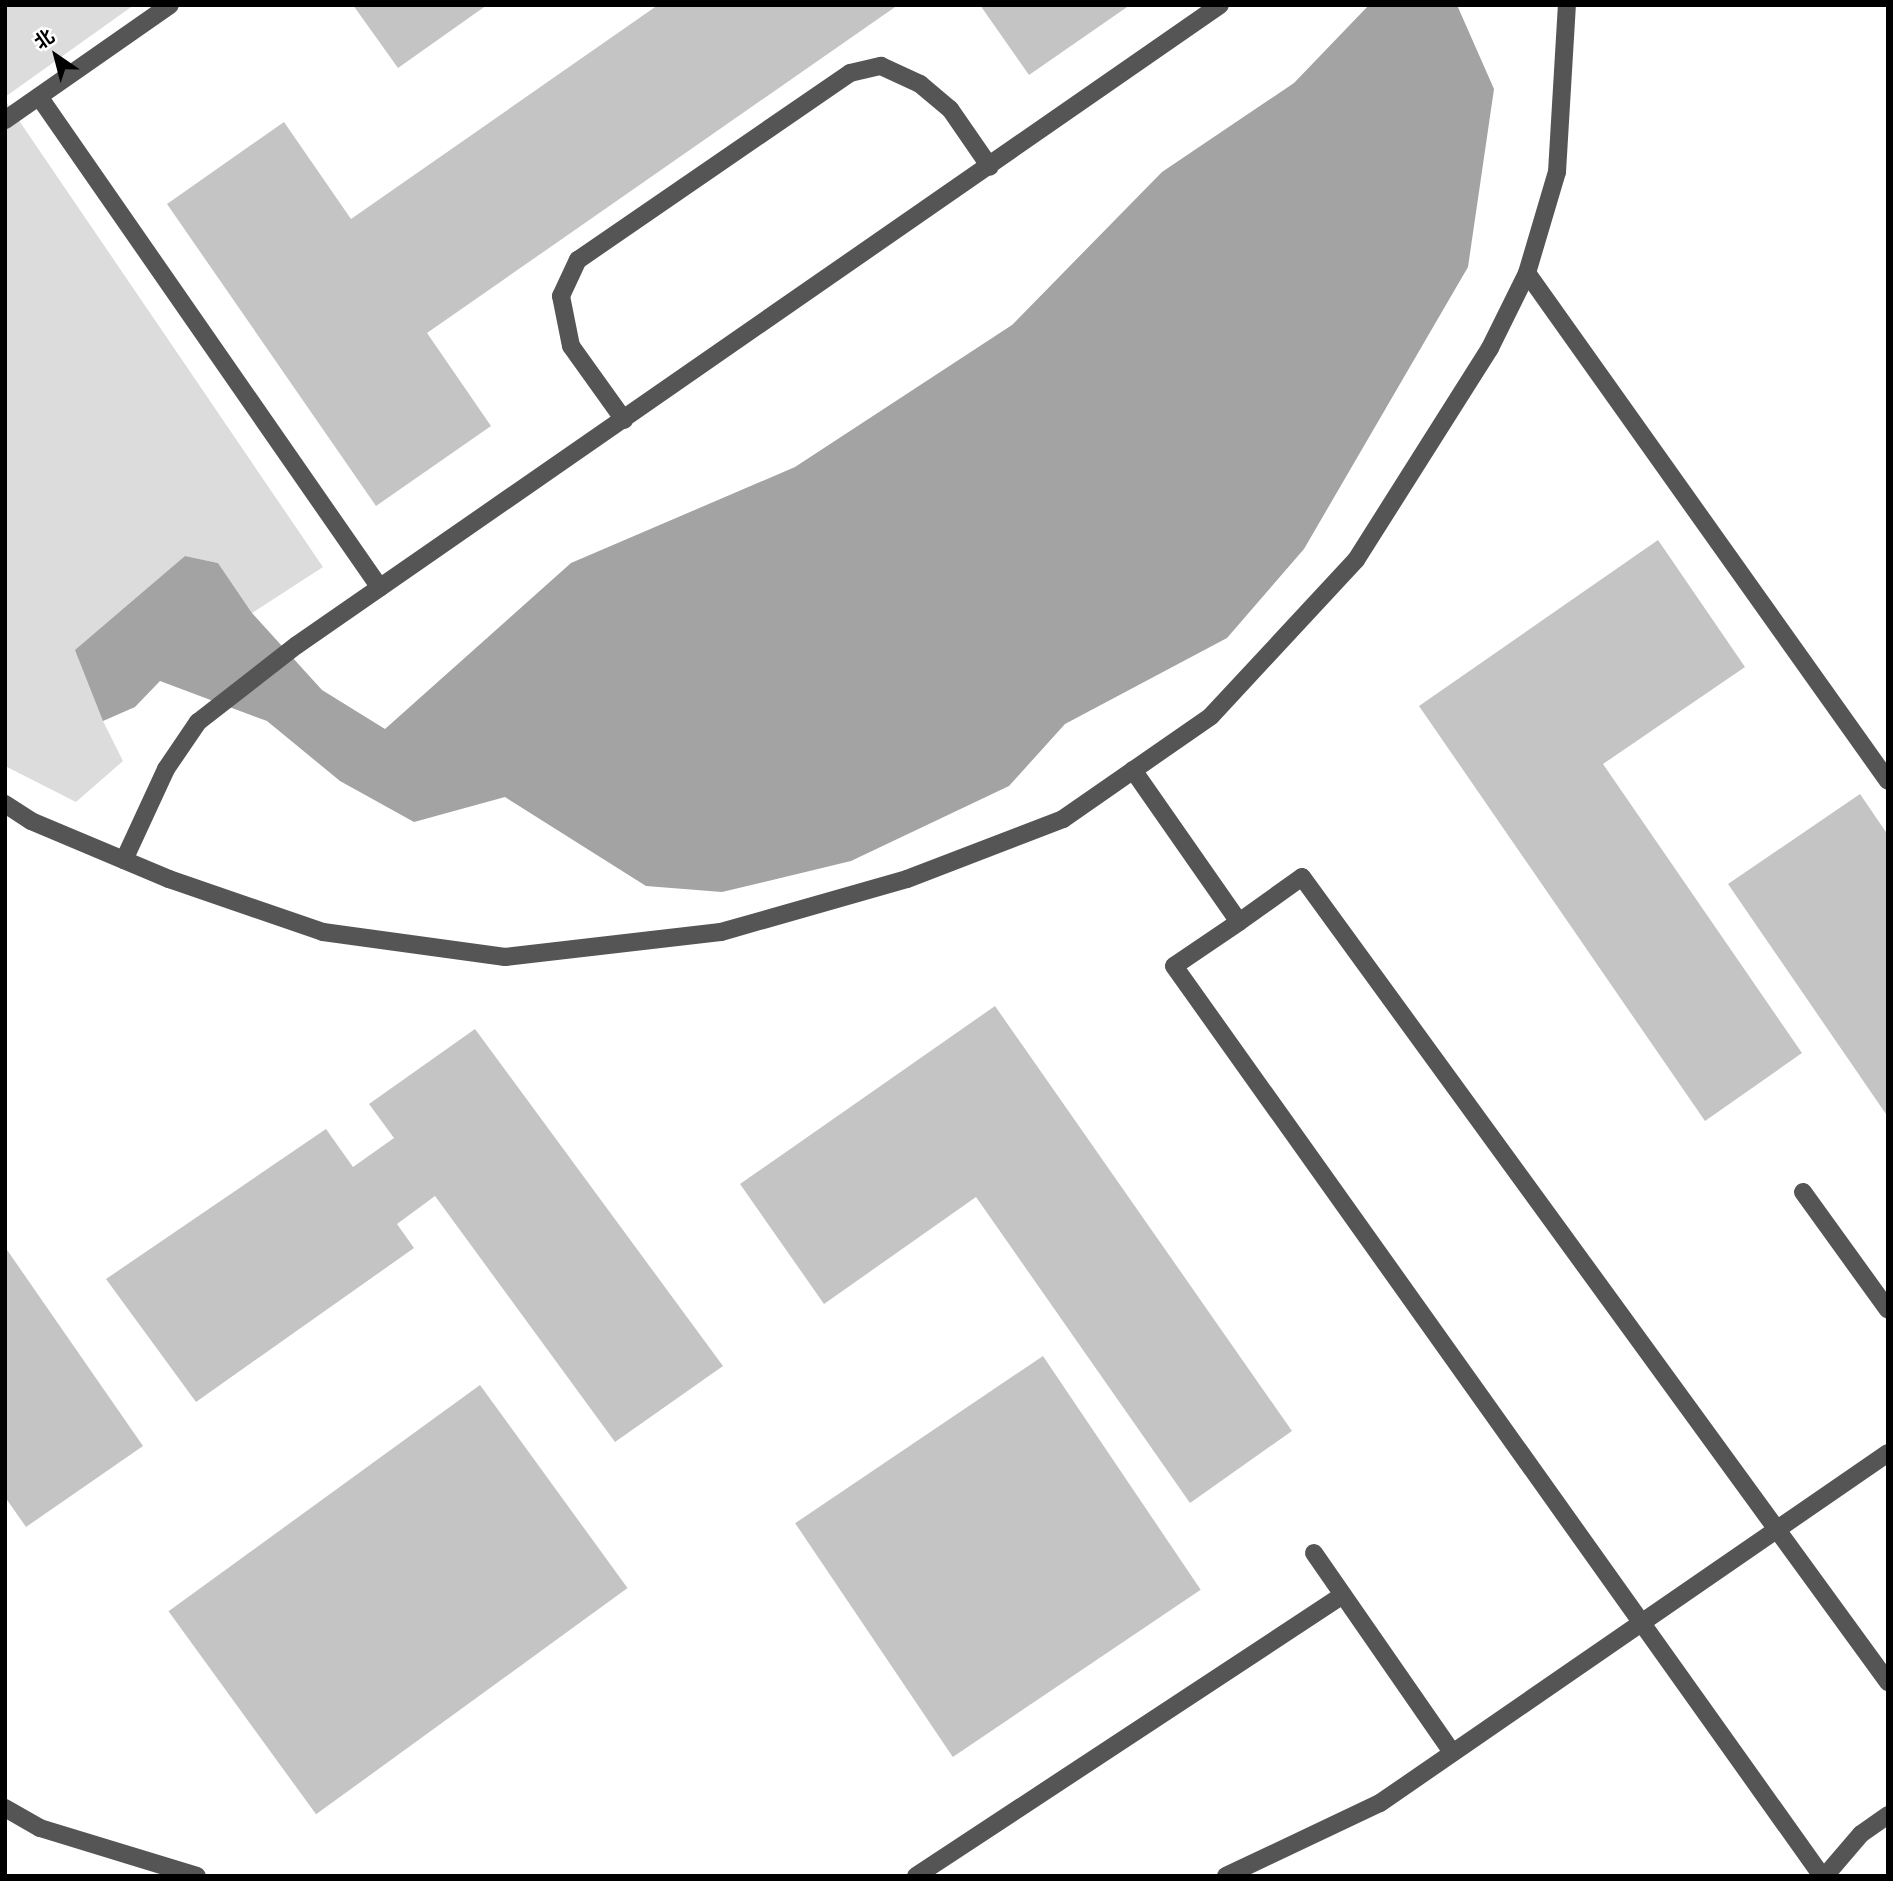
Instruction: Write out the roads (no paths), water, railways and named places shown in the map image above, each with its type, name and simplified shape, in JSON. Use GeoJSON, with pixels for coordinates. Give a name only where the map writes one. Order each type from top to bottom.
{"type":"FeatureCollection","features":[{"type":"Feature","properties":{"kind":"lane"},"geometry":{"type":"LineString","coordinates":[[5,120],[170,5]]}},
{"type":"Feature","properties":{"kind":"lane"},"geometry":{"type":"LineString","coordinates":[[124,860],[166,769],[198,722],[380,588],[1220,5]]}},
{"type":"Feature","properties":{"kind":"lane"},"geometry":{"type":"LineString","coordinates":[[5,804],[31,821],[124,860],[323,932],[505,957],[721,932],[907,879],[1063,819],[1211,716],[1356,560],[1490,348],[1527,273],[1557,172],[1567,5]]}},
{"type":"Feature","properties":{"kind":"lane"},"geometry":{"type":"LineString","coordinates":[[624,420],[571,346],[561,296],[578,260],[850,73],[871,68],[881,66],[920,84],[950,109],[990,167]]}},
{"type":"Feature","properties":{"kind":"lane"},"geometry":{"type":"LineString","coordinates":[[40,98],[380,588]]}},
{"type":"Feature","properties":{"kind":"lane"},"geometry":{"type":"LineString","coordinates":[[1527,273],[1888,780]]}},
{"type":"Feature","properties":{"kind":"lane"},"geometry":{"type":"LineString","coordinates":[[1133,770],[1239,922]]}},
{"type":"Feature","properties":{"kind":"lane"},"geometry":{"type":"LineString","coordinates":[[1888,1682],[1775,1531],[1302,877],[1174,967],[1639,1625],[1824,1876],[1861,1834],[1888,1815]]}},
{"type":"Feature","properties":{"kind":"lane"},"geometry":{"type":"LineString","coordinates":[[1803,1192],[1888,1310]]}},
{"type":"Feature","properties":{"kind":"lane"},"geometry":{"type":"LineString","coordinates":[[1226,1876],[1380,1802],[1888,1453]]}},
{"type":"Feature","properties":{"kind":"lane"},"geometry":{"type":"LineString","coordinates":[[1314,1553],[1452,1752]]}},
{"type":"Feature","properties":{"kind":"lane"},"geometry":{"type":"LineString","coordinates":[[916,1876],[1343,1595]]}},
{"type":"Feature","properties":{"kind":"lane"},"geometry":{"type":"LineString","coordinates":[[5,1808],[40,1828],[197,1876]]}}]}
